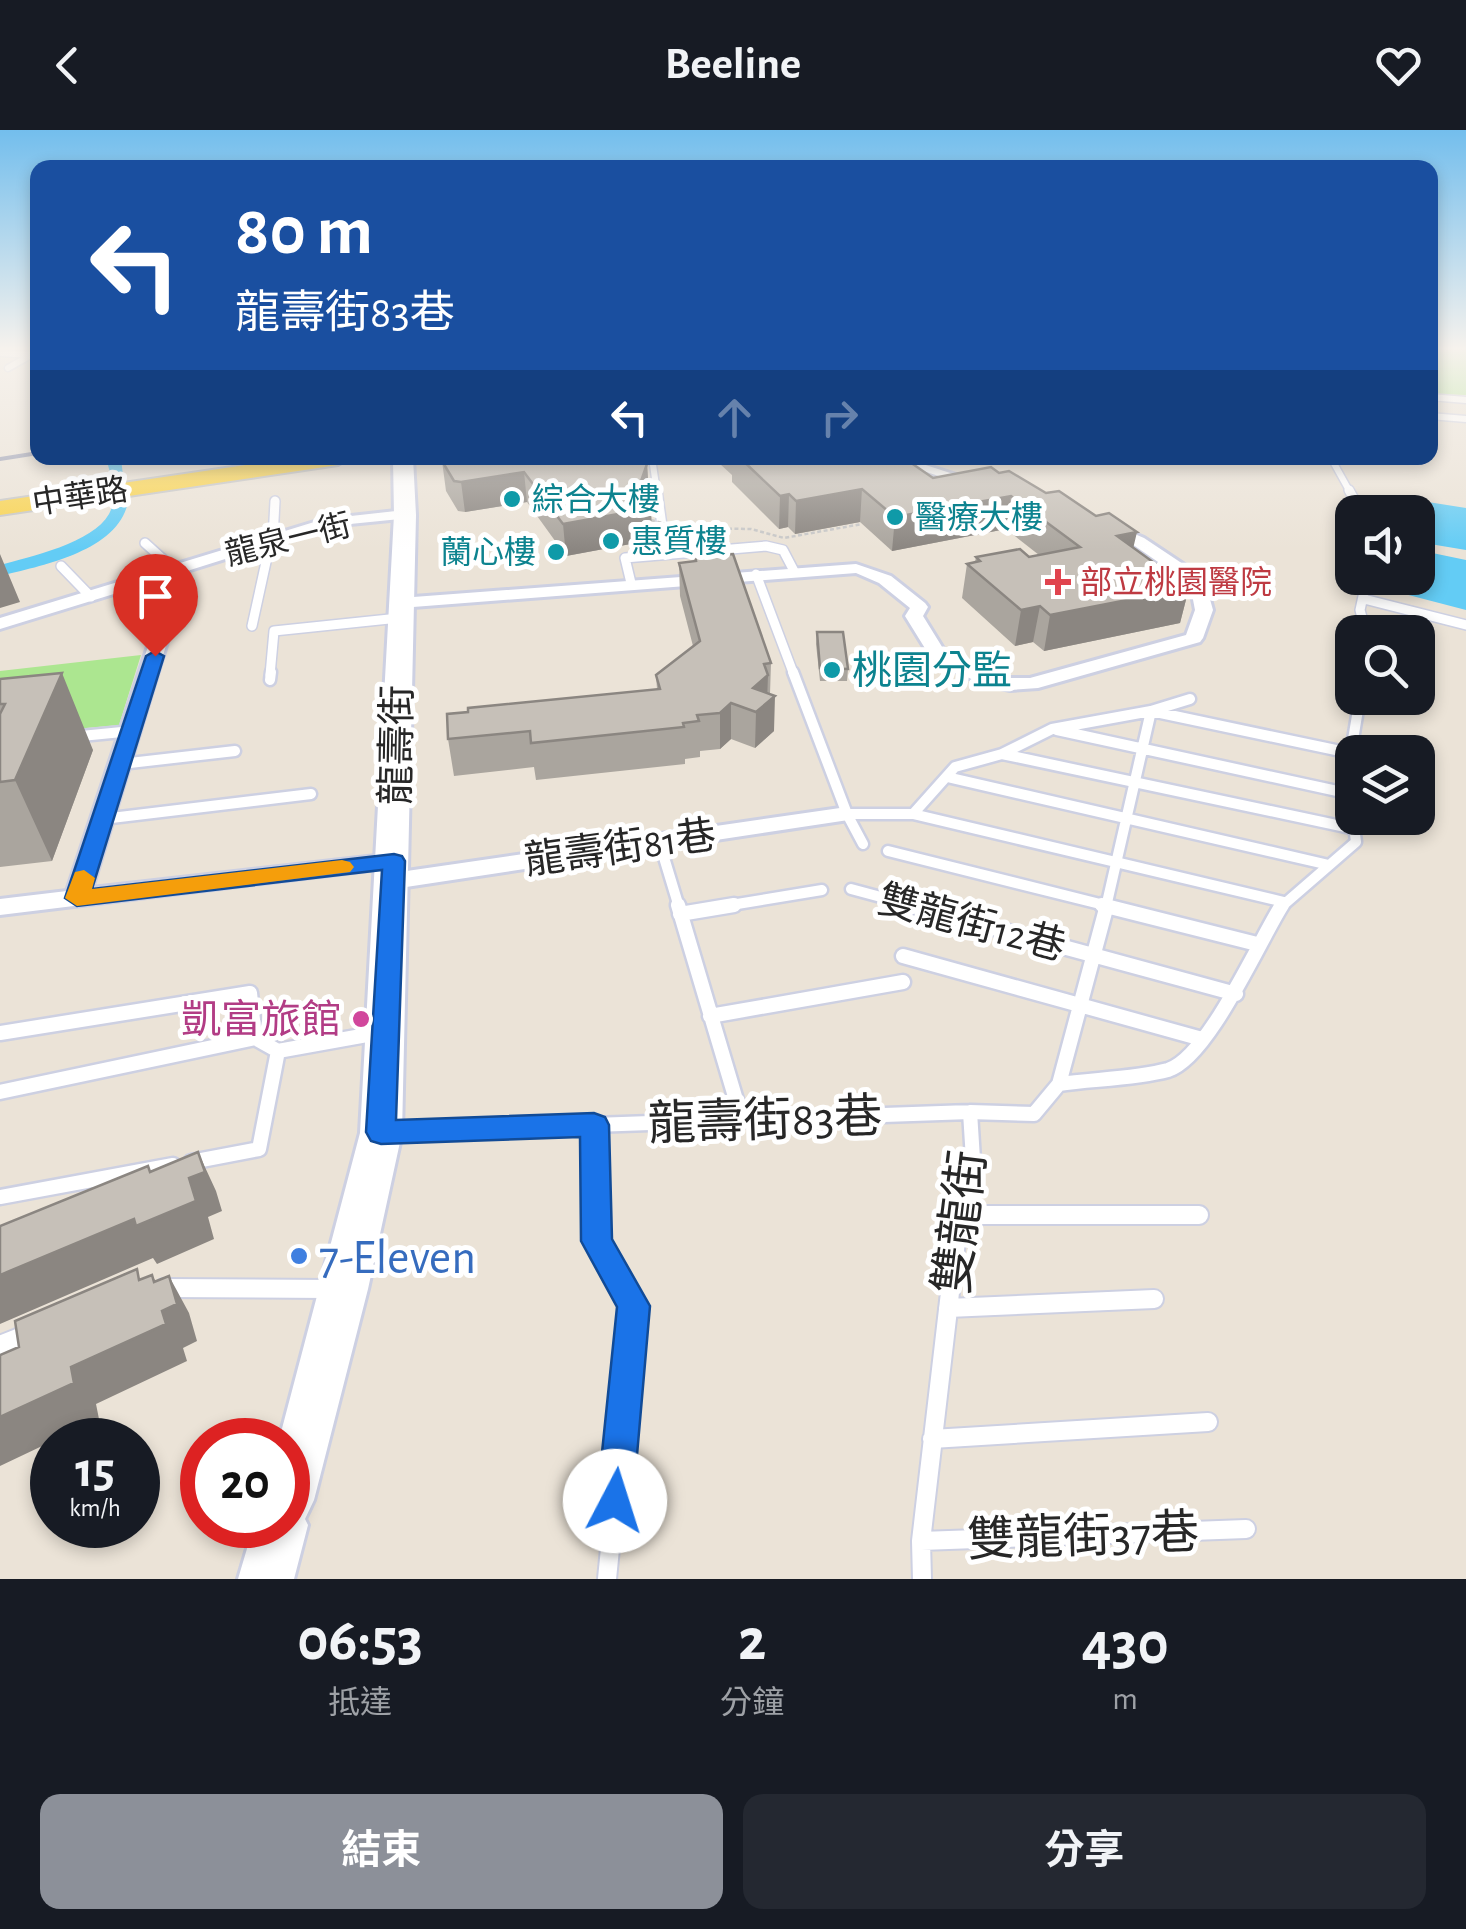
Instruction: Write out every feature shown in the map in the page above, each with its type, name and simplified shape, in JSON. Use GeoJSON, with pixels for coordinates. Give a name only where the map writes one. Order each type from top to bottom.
{"type":"FeatureCollection","features":[{"type":"Feature","properties":{"kind":"main road","name":"中華路"},"geometry":{"type":"LineString","coordinates":[[0,496],[215,465]]}},
{"type":"Feature","properties":{"kind":"main road","name":"中華路"},"geometry":{"type":"LineString","coordinates":[[0,508],[312,465]]}},
{"type":"Feature","properties":{"kind":"street","name":"龍壽街"},"geometry":{"type":"LineString","coordinates":[[310,1419],[381,1132],[406,516],[403,465]]}},
{"type":"Feature","properties":{"kind":"street"},"geometry":{"type":"LineString","coordinates":[[914,465],[1000,491]]}},
{"type":"Feature","properties":{"kind":"street","name":"龍泉一街"},"geometry":{"type":"LineString","coordinates":[[0,624],[329,522],[406,516]]}},
{"type":"Feature","properties":{"kind":"street"},"geometry":{"type":"LineString","coordinates":[[400,610],[631,583],[867,568],[888,579],[919,607],[914,616],[938,654],[986,679],[1031,684],[1194,638],[1204,610],[1198,582],[1138,541],[1095,523]]}},
{"type":"Feature","properties":{"kind":"street"},"geometry":{"type":"LineString","coordinates":[[77,898],[178,580],[175,570]]}},
{"type":"Feature","properties":{"kind":"street","name":"龍壽街81巷"},"geometry":{"type":"LineString","coordinates":[[0,908],[659,842],[847,814]]}},
{"type":"Feature","properties":{"kind":"street"},"geometry":{"type":"LineString","coordinates":[[266,1579],[275,1548]]}},
{"type":"Feature","properties":{"kind":"lane"},"geometry":{"type":"LineString","coordinates":[[1438,417],[1466,419]]}},
{"type":"Feature","properties":{"kind":"lane"},"geometry":{"type":"LineString","coordinates":[[653,465],[666,554]]}},
{"type":"Feature","properties":{"kind":"lane"},"geometry":{"type":"LineString","coordinates":[[1335,465],[1352,495]]}},
{"type":"Feature","properties":{"kind":"lane"},"geometry":{"type":"LineString","coordinates":[[273,539],[276,501]]}},
{"type":"Feature","properties":{"kind":"lane"},"geometry":{"type":"LineString","coordinates":[[145,543],[175,570]]}},
{"type":"Feature","properties":{"kind":"lane"},"geometry":{"type":"LineString","coordinates":[[250,546],[266,562],[252,626]]}},
{"type":"Feature","properties":{"kind":"lane"},"geometry":{"type":"LineString","coordinates":[[631,583],[625,558],[766,546],[783,550],[794,571]]}},
{"type":"Feature","properties":{"kind":"lane"},"geometry":{"type":"LineString","coordinates":[[61,566],[91,597]]}},
{"type":"Feature","properties":{"kind":"lane"},"geometry":{"type":"LineString","coordinates":[[756,574],[847,814],[863,844]]}},
{"type":"Feature","properties":{"kind":"lane"},"geometry":{"type":"LineString","coordinates":[[1361,615],[1365,595]]}},
{"type":"Feature","properties":{"kind":"lane"},"geometry":{"type":"LineString","coordinates":[[1364,599],[1466,625]]}},
{"type":"Feature","properties":{"kind":"lane"},"geometry":{"type":"LineString","coordinates":[[270,680],[274,631],[400,610]]}},
{"type":"Feature","properties":{"kind":"lane"},"geometry":{"type":"LineString","coordinates":[[913,814],[955,768],[1002,754],[1052,728],[1152,711],[1190,700]]}},
{"type":"Feature","properties":{"kind":"lane"},"geometry":{"type":"LineString","coordinates":[[1152,711],[1335,750]]}},
{"type":"Feature","properties":{"kind":"lane"},"geometry":{"type":"LineString","coordinates":[[1152,711],[1118,864],[1059,1084],[1172,1069],[1202,1039],[1236,994],[1256,944],[1284,902],[1356,842],[1355,835]]}},
{"type":"Feature","properties":{"kind":"lane"},"geometry":{"type":"LineString","coordinates":[[1052,728],[1335,791]]}},
{"type":"Feature","properties":{"kind":"lane"},"geometry":{"type":"LineString","coordinates":[[56,738],[132,731]]}},
{"type":"Feature","properties":{"kind":"lane"},"geometry":{"type":"LineString","coordinates":[[121,764],[234,751]]}},
{"type":"Feature","properties":{"kind":"lane"},"geometry":{"type":"LineString","coordinates":[[1002,754],[1136,784],[1335,820]]}},
{"type":"Feature","properties":{"kind":"lane"},"geometry":{"type":"LineString","coordinates":[[947,777],[1329,864]]}},
{"type":"Feature","properties":{"kind":"lane"},"geometry":{"type":"LineString","coordinates":[[103,819],[311,794]]}},
{"type":"Feature","properties":{"kind":"lane"},"geometry":{"type":"LineString","coordinates":[[847,814],[913,814],[1284,902]]}},
{"type":"Feature","properties":{"kind":"lane"},"geometry":{"type":"LineString","coordinates":[[659,842],[742,1120]]}},
{"type":"Feature","properties":{"kind":"lane"},"geometry":{"type":"LineString","coordinates":[[888,851],[1256,944]]}},
{"type":"Feature","properties":{"kind":"lane","name":"雙龍街12巷"},"geometry":{"type":"LineString","coordinates":[[852,889],[1236,994]]}},
{"type":"Feature","properties":{"kind":"lane"},"geometry":{"type":"LineString","coordinates":[[680,914],[822,890]]}},
{"type":"Feature","properties":{"kind":"lane"},"geometry":{"type":"LineString","coordinates":[[903,956],[1202,1039]]}},
{"type":"Feature","properties":{"kind":"lane"},"geometry":{"type":"LineString","coordinates":[[710,1016],[903,982]]}},
{"type":"Feature","properties":{"kind":"lane"},"geometry":{"type":"LineString","coordinates":[[0,1033],[250,994],[254,1038]]}},
{"type":"Feature","properties":{"kind":"lane"},"geometry":{"type":"LineString","coordinates":[[0,1092],[254,1038],[278,1051],[387,1031]]}},
{"type":"Feature","properties":{"kind":"lane"},"geometry":{"type":"LineString","coordinates":[[0,1197],[259,1149],[278,1051]]}},
{"type":"Feature","properties":{"kind":"lane","name":"雙龍街"},"geometry":{"type":"LineString","coordinates":[[922,1579],[921,1541],[956,1241],[974,1176],[970,1112],[1034,1114],[1059,1084]]}},
{"type":"Feature","properties":{"kind":"lane","name":"龍壽街83巷"},"geometry":{"type":"LineString","coordinates":[[381,1132],[970,1112]]}},
{"type":"Feature","properties":{"kind":"lane"},"geometry":{"type":"LineString","coordinates":[[594,1125],[596,1241],[634,1306],[608,1579]]}},
{"type":"Feature","properties":{"kind":"lane"},"geometry":{"type":"LineString","coordinates":[[963,1215],[1199,1215]]}},
{"type":"Feature","properties":{"kind":"lane"},"geometry":{"type":"LineString","coordinates":[[137,1288],[345,1289]]}},
{"type":"Feature","properties":{"kind":"lane"},"geometry":{"type":"LineString","coordinates":[[948,1308],[1154,1299]]}},
{"type":"Feature","properties":{"kind":"lane"},"geometry":{"type":"LineString","coordinates":[[0,1346],[51,1324]]}},
{"type":"Feature","properties":{"kind":"lane"},"geometry":{"type":"LineString","coordinates":[[932,1439],[1208,1422]]}},
{"type":"Feature","properties":{"kind":"lane","name":"雙龍街37巷"},"geometry":{"type":"LineString","coordinates":[[921,1541],[1246,1529]]}},
{"type":"Feature","properties":{"kind":"path"},"geometry":{"type":"LineString","coordinates":[[648,520],[681,528],[751,530],[784,538],[862,524]]}},
{"type":"Feature","properties":{"kind":"green space"},"geometry":{"type":"Polygon","coordinates":[[[141,655],[119,725],[0,736],[0,671],[141,655]]]}},
{"type":"Feature","properties":{"kind":"water"},"geometry":{"type":"Polygon","coordinates":[[[1435,503],[1466,508],[1466,550],[1435,545],[1435,503]]]}},
{"type":"Feature","properties":{"kind":"water"},"geometry":{"type":"Polygon","coordinates":[[[1435,554],[1466,560],[1466,610],[1408,595],[1435,595],[1435,554]]]}},
{"type":"Feature","properties":{"kind":"building"},"geometry":{"type":"Polygon","coordinates":[[[444,465],[647,465],[640,484],[631,486],[651,508],[563,524],[524,472],[454,481],[444,465]]]}},
{"type":"Feature","properties":{"kind":"building"},"geometry":{"type":"Polygon","coordinates":[[[747,465],[914,465],[933,478],[991,467],[999,473],[1009,471],[1046,493],[1059,491],[1096,516],[1109,513],[1137,532],[1117,536],[1189,588],[1050,615],[1040,606],[1021,610],[967,564],[980,561],[976,557],[1020,549],[1029,557],[1080,547],[1011,496],[895,517],[862,489],[796,501],[789,494],[780,496],[747,465]]]}},
{"type":"Feature","properties":{"kind":"building"},"geometry":{"type":"Polygon","coordinates":[[[733,554],[771,663],[764,664],[768,675],[753,688],[775,696],[756,712],[731,703],[720,713],[697,715],[699,721],[683,723],[684,727],[531,743],[530,731],[448,739],[447,714],[468,712],[468,708],[660,689],[656,675],[700,641],[679,563],[696,561],[695,556],[733,554]]]}},
{"type":"Feature","properties":{"kind":"building"},"geometry":{"type":"Polygon","coordinates":[[[817,632],[843,632],[848,669],[820,668],[817,632]]]}},
{"type":"Feature","properties":{"kind":"building"},"geometry":{"type":"Polygon","coordinates":[[[62,673],[15,780],[0,782],[0,714],[5,704],[0,704],[0,679],[62,673]]]}},
{"type":"Feature","properties":{"kind":"building"},"geometry":{"type":"Polygon","coordinates":[[[198,1152],[205,1172],[189,1178],[196,1201],[136,1226],[134,1219],[0,1275],[0,1226],[148,1166],[150,1172],[198,1152]]]}},
{"type":"Feature","properties":{"kind":"building"},"geometry":{"type":"Polygon","coordinates":[[[137,1269],[139,1280],[152,1275],[154,1282],[169,1276],[177,1304],[162,1311],[166,1324],[71,1367],[74,1383],[0,1417],[0,1355],[19,1347],[15,1321],[137,1269]]]}},
{"type":"Feature","properties":{"kind":"waterway"},"geometry":{"type":"LineString","coordinates":[[115,465],[117,473]]}},
{"type":"Feature","properties":{"kind":"waterway"},"geometry":{"type":"LineString","coordinates":[[0,571],[55,555],[95,536],[120,511],[121,495]]}},
{"type":"Feature","properties":{"kind":"railway"},"geometry":{"type":"LineString","coordinates":[[0,459],[30,454]]}},
{"type":"Feature","properties":{"kind":"slow traffic"},"geometry":{"type":"LineString","coordinates":[[84,878],[77,898],[342,867]]}},
{"type":"Feature","properties":{"kind":"place","name":"綜合大樓"},"geometry":{"type":"Point","coordinates":[512,499]}},
{"type":"Feature","properties":{"kind":"place","name":"醫療大樓"},"geometry":{"type":"Point","coordinates":[895,517]}},
{"type":"Feature","properties":{"kind":"place","name":"惠質樓"},"geometry":{"type":"Point","coordinates":[611,541]}},
{"type":"Feature","properties":{"kind":"place","name":"蘭心樓"},"geometry":{"type":"Point","coordinates":[556,552]}},
{"type":"Feature","properties":{"kind":"place","name":"部立桃園醫院"},"geometry":{"type":"Point","coordinates":[1058,582]}},
{"type":"Feature","properties":{"kind":"place","name":"桃園分監"},"geometry":{"type":"Point","coordinates":[832,670]}},
{"type":"Feature","properties":{"kind":"place","name":"凱富旅館"},"geometry":{"type":"Point","coordinates":[361,1019]}},
{"type":"Feature","properties":{"kind":"place","name":"7-Eleven"},"geometry":{"type":"Point","coordinates":[299,1256]}},
{"type":"Feature","properties":{"kind":"route"},"geometry":{"type":"LineString","coordinates":[[155,656],[77,898],[394,861],[381,1132],[594,1125],[596,1241],[634,1306],[615,1501]]}}]}
